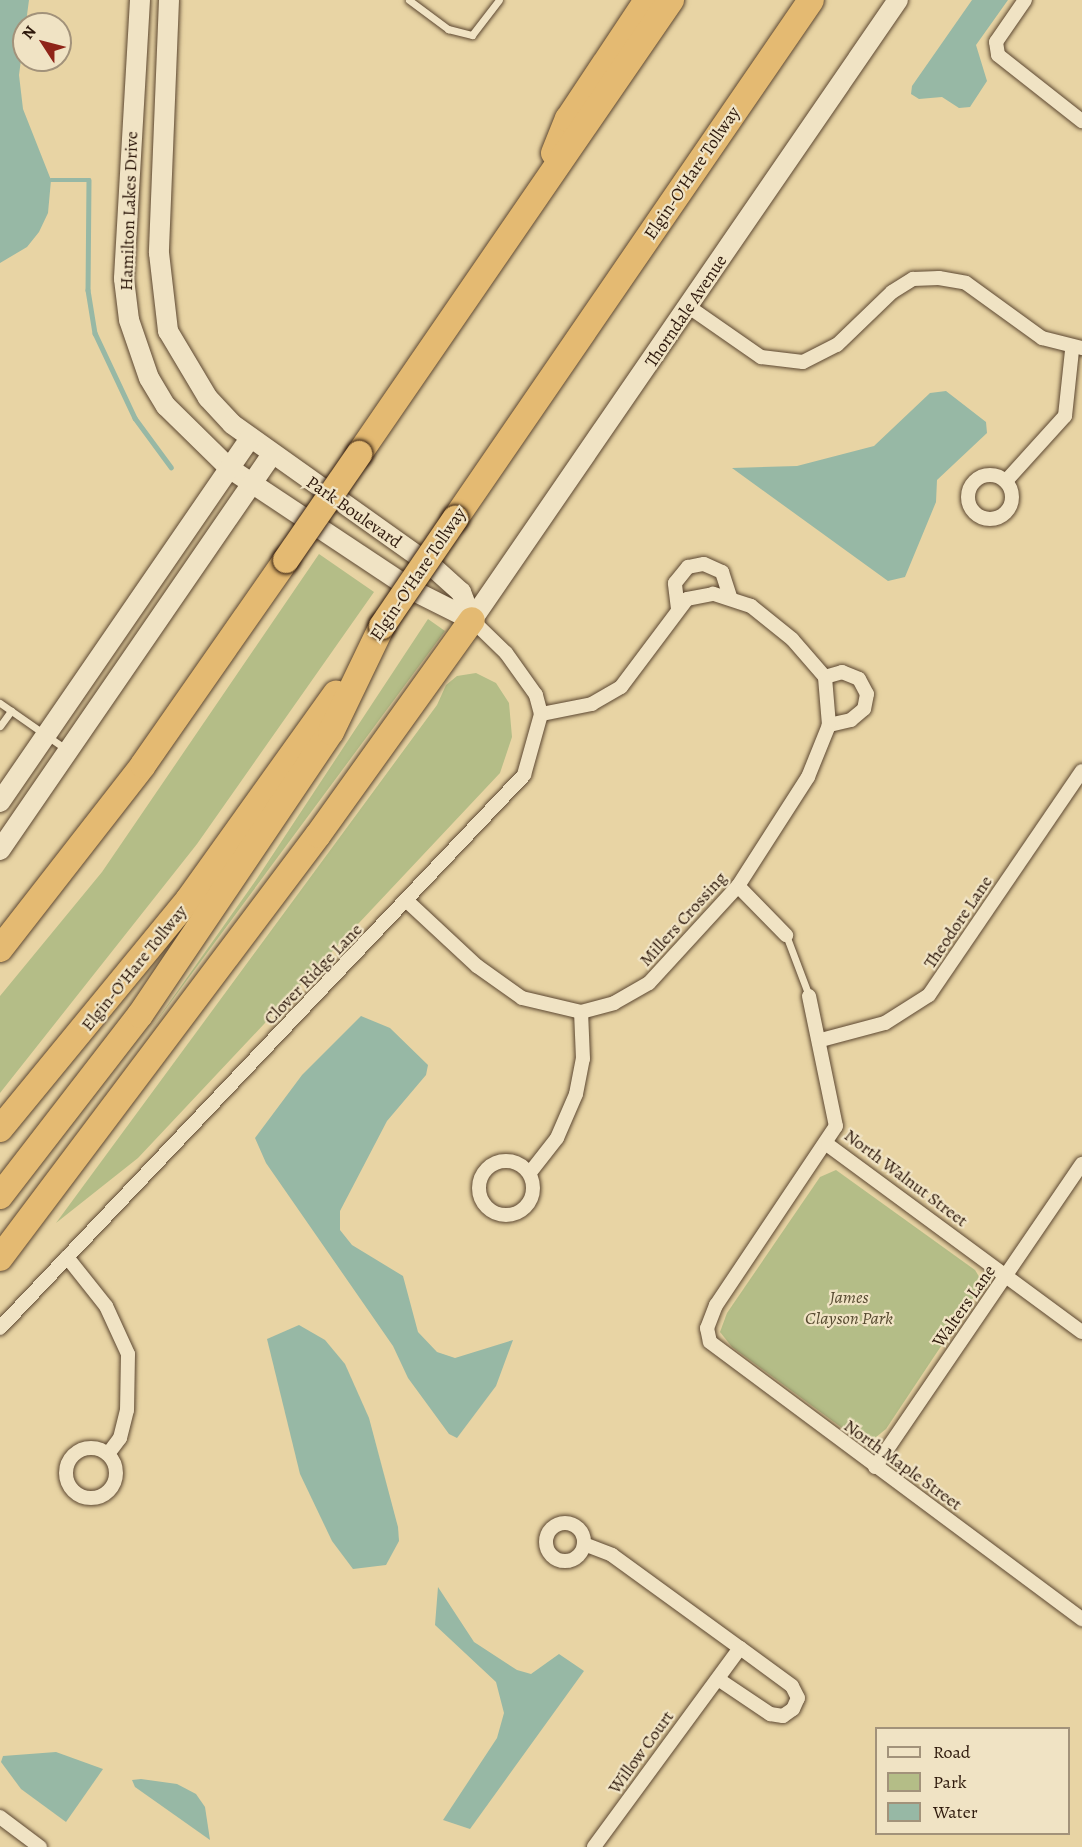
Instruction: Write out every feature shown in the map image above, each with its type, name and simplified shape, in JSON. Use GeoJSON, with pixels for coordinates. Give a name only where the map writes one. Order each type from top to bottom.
{"type":"FeatureCollection","features":[{"type":"Feature","properties":{"kind":"highway"},"geometry":{"type":"LineString","coordinates":[[535,199],[568,120],[647,0]]}},
{"type":"Feature","properties":{"kind":"highway"},"geometry":{"type":"LineString","coordinates":[[0,949],[143,765],[671,0]]}},
{"type":"Feature","properties":{"kind":"highway","name":"Elgin-O'Hare Tollway"},"geometry":{"type":"LineString","coordinates":[[0,1129],[188,900],[382,626],[811,0]]}},
{"type":"Feature","properties":{"kind":"highway"},"geometry":{"type":"LineString","coordinates":[[3,1256],[472,620]]}},
{"type":"Feature","properties":{"kind":"highway"},"geometry":{"type":"LineString","coordinates":[[0,1196],[140,1015],[331,732],[382,626]]}},
{"type":"Feature","properties":{"kind":"street","name":"Hamilton Lakes Drive"},"geometry":{"type":"LineString","coordinates":[[140,0],[124,279],[129,320],[149,378],[166,406],[229,468],[252,483]]}},
{"type":"Feature","properties":{"kind":"street","name":"Hamilton Lakes Drive"},"geometry":{"type":"LineString","coordinates":[[169,0],[161,302],[168,331],[187,368],[208,398],[271,455]]}},
{"type":"Feature","properties":{"kind":"street","name":"Thorndale Avenue"},"geometry":{"type":"LineString","coordinates":[[472,620],[689,308],[898,0]]}},
{"type":"Feature","properties":{"kind":"street"},"geometry":{"type":"LineString","coordinates":[[1025,0],[996,42],[998,55],[1082,121]]}},
{"type":"Feature","properties":{"kind":"street"},"geometry":{"type":"LineString","coordinates":[[689,308],[749,350],[777,361],[817,357],[891,292],[913,279],[939,278],[966,283],[1042,338],[1077,349],[1065,416],[1006,482]]}},
{"type":"Feature","properties":{"kind":"street"},"geometry":{"type":"LineString","coordinates":[[0,802],[250,438]]}},
{"type":"Feature","properties":{"kind":"street"},"geometry":{"type":"LineString","coordinates":[[0,849],[271,455]]}},
{"type":"Feature","properties":{"kind":"street","name":"Park Boulevard"},"geometry":{"type":"LineString","coordinates":[[271,455],[433,567],[461,592],[472,620]]}},
{"type":"Feature","properties":{"kind":"street","name":"Park Boulevard"},"geometry":{"type":"LineString","coordinates":[[252,483],[414,591],[472,620]]}},
{"type":"Feature","properties":{"kind":"street"},"geometry":{"type":"LineString","coordinates":[[678,609],[675,583],[688,567],[704,564],[722,572],[730,596],[792,639],[825,677],[842,672],[859,679],[867,694],[864,709],[850,720],[829,725]]}},
{"type":"Feature","properties":{"kind":"street"},"geometry":{"type":"LineString","coordinates":[[472,620],[524,675],[541,714],[592,704],[621,687],[687,599],[730,596]]}},
{"type":"Feature","properties":{"kind":"street","name":"Millers Crossing"},"geometry":{"type":"LineString","coordinates":[[581,1012],[649,983],[738,886],[808,777],[829,725],[825,677]]}},
{"type":"Feature","properties":{"kind":"street","name":"Clover Ridge Lane"},"geometry":{"type":"LineString","coordinates":[[0,1328],[520,781],[541,714]]}},
{"type":"Feature","properties":{"kind":"street","name":"Theodore Lane"},"geometry":{"type":"LineString","coordinates":[[821,1041],[885,1023],[929,995],[1082,771]]}},
{"type":"Feature","properties":{"kind":"street"},"geometry":{"type":"LineString","coordinates":[[738,886],[786,935]]}},
{"type":"Feature","properties":{"kind":"street"},"geometry":{"type":"LineString","coordinates":[[407,902],[510,992],[581,1012],[583,1059],[576,1094],[557,1137],[532,1170],[531,1193],[518,1210],[501,1216],[484,1208],[479,1187],[492,1168],[511,1161],[532,1170]]}},
{"type":"Feature","properties":{"kind":"street","name":"North Walnut Street"},"geometry":{"type":"LineString","coordinates":[[809,996],[837,1120],[828,1145],[1082,1332]]}},
{"type":"Feature","properties":{"kind":"street","name":"North Maple Street"},"geometry":{"type":"LineString","coordinates":[[828,1145],[716,1305],[707,1335],[732,1362],[1082,1619]]}},
{"type":"Feature","properties":{"kind":"street","name":"Walters Lane"},"geometry":{"type":"LineString","coordinates":[[875,1467],[1082,1164]]}},
{"type":"Feature","properties":{"kind":"street"},"geometry":{"type":"LineString","coordinates":[[67,1257],[106,1306],[128,1353],[127,1410],[120,1438],[108,1454]]}},
{"type":"Feature","properties":{"kind":"street"},"geometry":{"type":"LineString","coordinates":[[584,1544],[612,1555],[792,1686],[798,1698],[793,1709],[783,1716],[770,1714],[718,1679]]}},
{"type":"Feature","properties":{"kind":"street","name":"Willow Court"},"geometry":{"type":"LineString","coordinates":[[594,1847],[740,1648]]}},
{"type":"Feature","properties":{"kind":"street"},"geometry":{"type":"LineString","coordinates":[[0,1817],[40,1847]]}},
{"type":"Feature","properties":{"kind":"lane"},"geometry":{"type":"LineString","coordinates":[[409,0],[448,28],[472,34],[500,0]]}},
{"type":"Feature","properties":{"kind":"lane"},"geometry":{"type":"LineString","coordinates":[[0,703],[68,751]]}},
{"type":"Feature","properties":{"kind":"lane"},"geometry":{"type":"LineString","coordinates":[[0,726],[11,711]]}},
{"type":"Feature","properties":{"kind":"lane"},"geometry":{"type":"LineString","coordinates":[[786,935],[809,996]]}},
{"type":"Feature","properties":{"kind":"green space"},"geometry":{"type":"Polygon","coordinates":[[[319,554],[374,592],[197,844],[0,1093],[0,996],[102,872],[319,554]]]}},
{"type":"Feature","properties":{"kind":"green space"},"geometry":{"type":"Polygon","coordinates":[[[428,619],[445,631],[150,1030],[256,880],[428,619]]]}},
{"type":"Feature","properties":{"kind":"green space"},"geometry":{"type":"Polygon","coordinates":[[[476,673],[496,683],[509,703],[512,737],[500,773],[138,1158],[56,1223],[437,705],[446,685],[457,676],[476,673]]]}},
{"type":"Feature","properties":{"kind":"green space","name":"James Clayson Park"},"geometry":{"type":"Polygon","coordinates":[[[836,1170],[975,1270],[983,1283],[886,1429],[870,1442],[857,1439],[732,1347],[720,1332],[727,1313],[820,1177],[836,1170]]]}},
{"type":"Feature","properties":{"kind":"water"},"geometry":{"type":"Polygon","coordinates":[[[0,0],[29,0],[27,12],[12,12],[12,72],[19,72],[23,109],[51,180],[48,213],[39,232],[27,247],[0,263],[0,0]]]}},
{"type":"Feature","properties":{"kind":"water"},"geometry":{"type":"Polygon","coordinates":[[[972,0],[1008,0],[976,45],[987,81],[970,107],[959,108],[942,97],[919,99],[911,94],[912,86],[972,0]]]}},
{"type":"Feature","properties":{"kind":"water"},"geometry":{"type":"Polygon","coordinates":[[[946,391],[986,422],[987,433],[937,480],[936,502],[905,577],[888,581],[732,468],[797,466],[874,446],[930,393],[946,391]]]}},
{"type":"Feature","properties":{"kind":"water"},"geometry":{"type":"Polygon","coordinates":[[[361,1016],[390,1028],[428,1065],[426,1075],[387,1121],[340,1211],[340,1230],[352,1245],[403,1276],[418,1332],[437,1352],[455,1358],[513,1340],[496,1386],[457,1438],[449,1434],[408,1378],[393,1346],[266,1163],[255,1138],[302,1075],[361,1016]]]}},
{"type":"Feature","properties":{"kind":"water"},"geometry":{"type":"Polygon","coordinates":[[[299,1325],[325,1340],[345,1364],[369,1418],[398,1527],[399,1541],[386,1565],[353,1569],[332,1541],[300,1474],[267,1339],[299,1325]]]}},
{"type":"Feature","properties":{"kind":"water"},"geometry":{"type":"Polygon","coordinates":[[[438,1587],[474,1642],[517,1670],[531,1674],[559,1654],[584,1671],[470,1829],[443,1820],[497,1738],[504,1713],[496,1682],[435,1625],[438,1587]]]}},
{"type":"Feature","properties":{"kind":"water"},"geometry":{"type":"Polygon","coordinates":[[[56,1752],[103,1769],[66,1822],[21,1789],[1,1762],[3,1756],[56,1752]]]}},
{"type":"Feature","properties":{"kind":"water"},"geometry":{"type":"Polygon","coordinates":[[[132,1780],[177,1784],[196,1794],[205,1807],[210,1840],[135,1787],[132,1780]]]}},
{"type":"Feature","properties":{"kind":"waterway"},"geometry":{"type":"LineString","coordinates":[[51,180],[89,180],[88,290],[95,333],[135,418],[171,467]]}}]}
